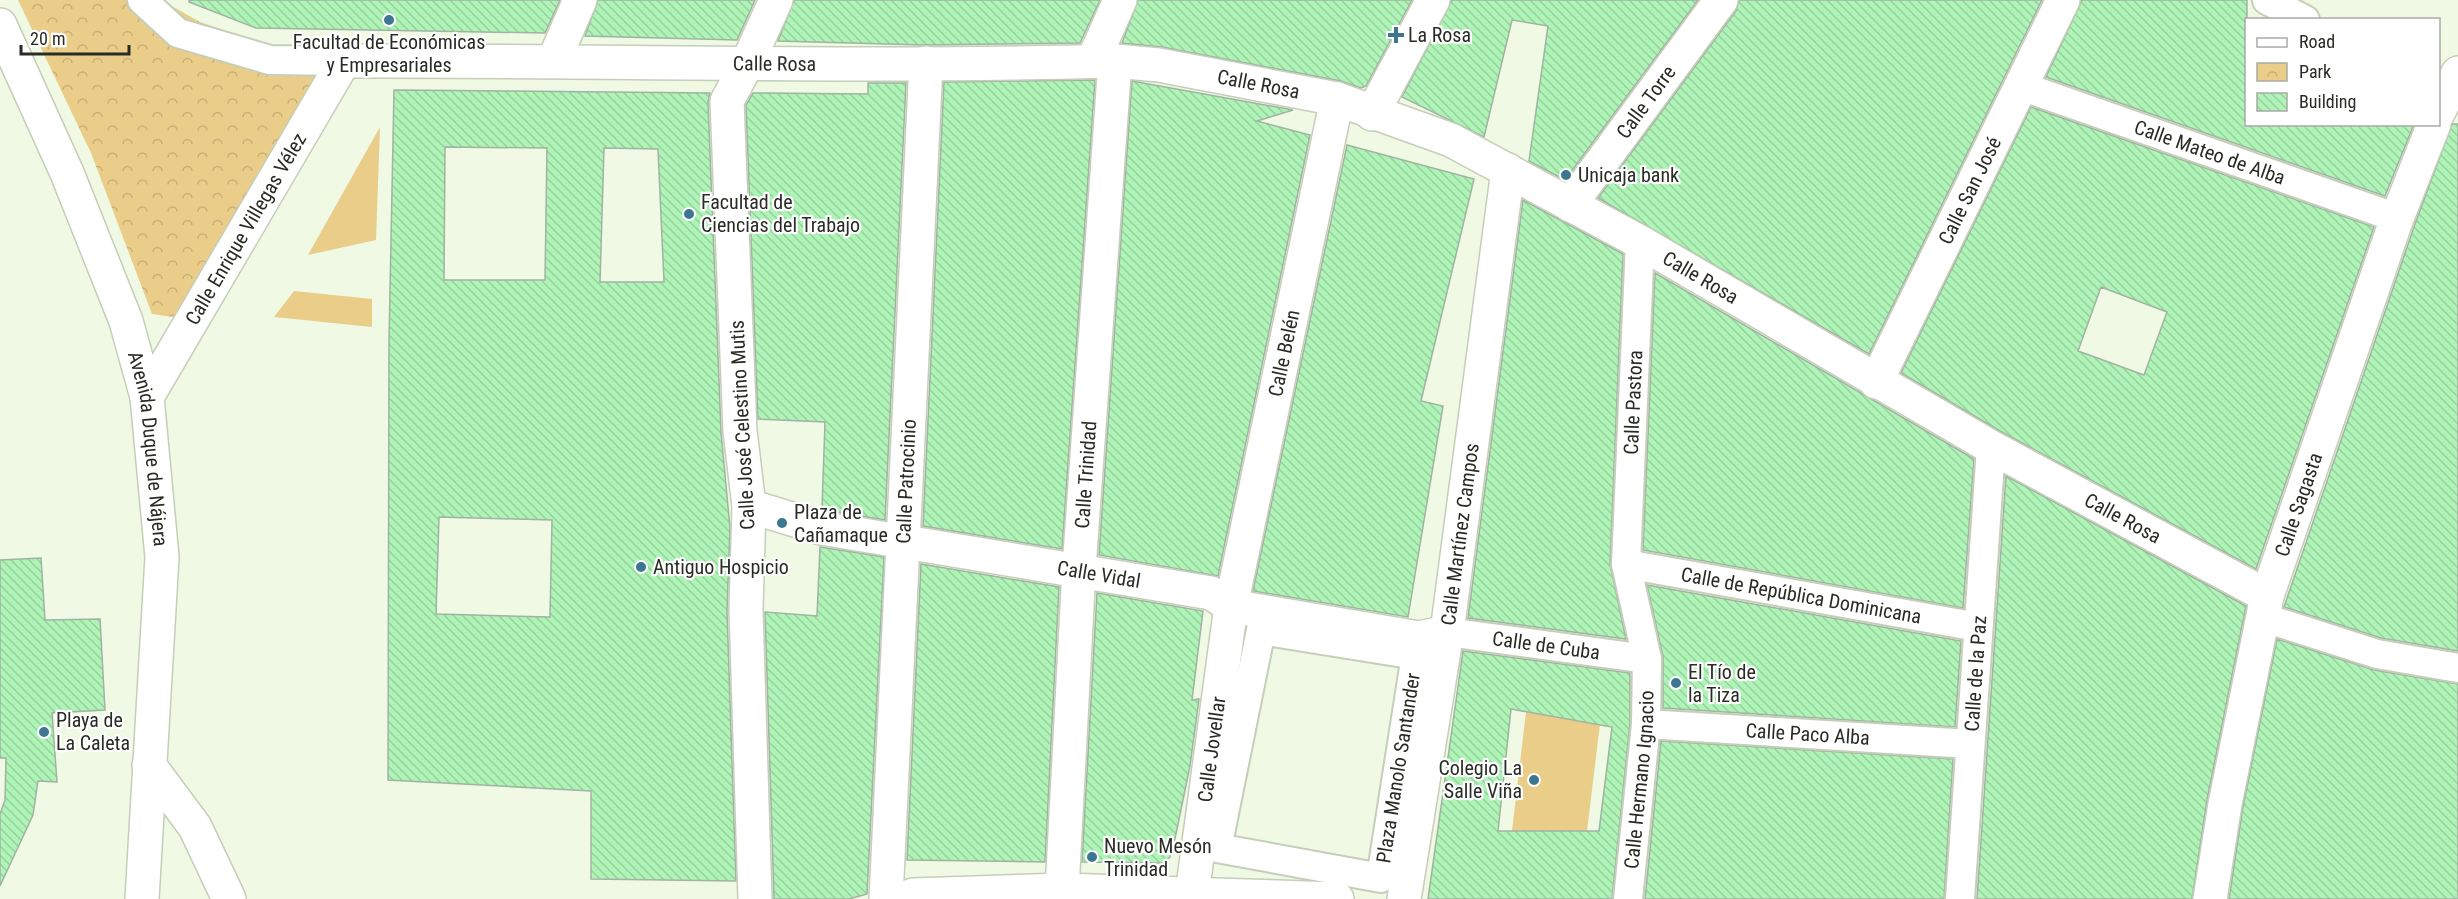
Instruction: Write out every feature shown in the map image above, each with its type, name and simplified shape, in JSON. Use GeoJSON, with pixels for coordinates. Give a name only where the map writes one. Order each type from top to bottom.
{"type":"FeatureCollection","features":[{"type":"Feature","properties":{"kind":"street","name":"Calle Rosa"},"geometry":{"type":"LineString","coordinates":[[142,0],[178,33],[270,60],[554,60],[747,64],[1104,61],[1159,65],[1337,99],[1372,114],[1450,140],[1640,242],[2264,606]]}},
{"type":"Feature","properties":{"kind":"street"},"geometry":{"type":"LineString","coordinates":[[554,60],[580,0]]}},
{"type":"Feature","properties":{"kind":"street","name":"Calle José Celestino Mutis"},"geometry":{"type":"LineString","coordinates":[[756,899],[746,609],[749,506],[740,431],[727,101],[747,64],[776,0]]}},
{"type":"Feature","properties":{"kind":"street","name":"Calle Trinidad"},"geometry":{"type":"LineString","coordinates":[[1062,890],[1104,61],[1120,0]]}},
{"type":"Feature","properties":{"kind":"street"},"geometry":{"type":"LineString","coordinates":[[1372,114],[1433,0]]}},
{"type":"Feature","properties":{"kind":"street","name":"Calle Torre"},"geometry":{"type":"LineString","coordinates":[[1570,205],[1721,0]]}},
{"type":"Feature","properties":{"kind":"street","name":"Calle San José"},"geometry":{"type":"LineString","coordinates":[[1876,381],[2063,0]]}},
{"type":"Feature","properties":{"kind":"street"},"geometry":{"type":"LineString","coordinates":[[2267,0],[2301,18]]}},
{"type":"Feature","properties":{"kind":"street","name":"Avenida Duque de Nájera"},"geometry":{"type":"LineString","coordinates":[[0,25],[67,173],[126,321],[147,397],[162,556],[142,899]]}},
{"type":"Feature","properties":{"kind":"street","name":"Calle Enrique Villegas Vélez"},"geometry":{"type":"LineString","coordinates":[[147,397],[344,61]]}},
{"type":"Feature","properties":{"kind":"street","name":"Calle Patrocinio"},"geometry":{"type":"LineString","coordinates":[[886,899],[926,63]]}},
{"type":"Feature","properties":{"kind":"street","name":"Calle Mateo de Alba"},"geometry":{"type":"LineString","coordinates":[[2021,86],[2397,219]]}},
{"type":"Feature","properties":{"kind":"street","name":"Calle Belén"},"geometry":{"type":"LineString","coordinates":[[1231,606],[1337,99]]}},
{"type":"Feature","properties":{"kind":"street","name":"Calle Sagasta"},"geometry":{"type":"LineString","coordinates":[[2210,899],[2264,606],[2397,219],[2433,126]]}},
{"type":"Feature","properties":{"kind":"street","name":"Calle Martínez Campos"},"geometry":{"type":"LineString","coordinates":[[1404,899],[1447,632],[1508,170]]}},
{"type":"Feature","properties":{"kind":"street","name":"Calle Pastora"},"geometry":{"type":"LineString","coordinates":[[1640,242],[1626,564],[1647,659]]}},
{"type":"Feature","properties":{"kind":"street","name":"Calle de la Paz"},"geometry":{"type":"LineString","coordinates":[[1960,899],[1991,447]]}},
{"type":"Feature","properties":{"kind":"street","name":"Calle Vidal"},"geometry":{"type":"LineString","coordinates":[[749,506],[821,528],[1079,569],[1211,593],[1231,606],[1419,638],[1447,632]]}},
{"type":"Feature","properties":{"kind":"street","name":"Calle de República Dominicana"},"geometry":{"type":"LineString","coordinates":[[1626,564],[1978,627]]}},
{"type":"Feature","properties":{"kind":"street","name":"Calle Jovellar"},"geometry":{"type":"LineString","coordinates":[[1192,894],[1231,606]]}},
{"type":"Feature","properties":{"kind":"street"},"geometry":{"type":"LineString","coordinates":[[2264,606],[2377,654],[2458,668]]}},
{"type":"Feature","properties":{"kind":"street","name":"Plaza Manolo Santander"},"geometry":{"type":"LineString","coordinates":[[1261,630],[1416,655],[1381,878],[1216,848],[1261,630]]}},
{"type":"Feature","properties":{"kind":"street","name":"Calle de Cuba"},"geometry":{"type":"LineString","coordinates":[[1447,632],[1647,659]]}},
{"type":"Feature","properties":{"kind":"street","name":"Calle Hermano Ignacio"},"geometry":{"type":"LineString","coordinates":[[1628,899],[1646,724],[1647,659]]}},
{"type":"Feature","properties":{"kind":"street","name":"Calle Paco Alba"},"geometry":{"type":"LineString","coordinates":[[1646,724],[1970,744]]}},
{"type":"Feature","properties":{"kind":"street"},"geometry":{"type":"LineString","coordinates":[[149,765],[195,827],[229,899]]}},
{"type":"Feature","properties":{"kind":"street"},"geometry":{"type":"LineString","coordinates":[[903,899],[913,895],[1062,890],[1337,899]]}},
{"type":"Feature","properties":{"kind":"green space"},"geometry":{"type":"Polygon","coordinates":[[[18,0],[161,0],[200,22],[333,68],[173,317],[152,314],[91,153],[18,0]]]}},
{"type":"Feature","properties":{"kind":"green space"},"geometry":{"type":"Polygon","coordinates":[[[380,127],[376,240],[308,255],[380,127]]]}},
{"type":"Feature","properties":{"kind":"green space"},"geometry":{"type":"Polygon","coordinates":[[[294,291],[372,299],[372,327],[274,317],[294,291]]]}},
{"type":"Feature","properties":{"kind":"green space"},"geometry":{"type":"Polygon","coordinates":[[[1526,712],[1600,724],[1587,831],[1512,831],[1526,712]]]}},
{"type":"Feature","properties":{"kind":"building","name":"Facultad de Económicas y Empresariales"},"geometry":{"type":"Polygon","coordinates":[[[189,0],[560,0],[545,33],[256,28],[189,2],[189,0]]]}},
{"type":"Feature","properties":{"kind":"building"},"geometry":{"type":"Polygon","coordinates":[[[598,0],[755,0],[737,40],[585,36],[598,0]]]}},
{"type":"Feature","properties":{"kind":"building"},"geometry":{"type":"Polygon","coordinates":[[[794,0],[1100,0],[1080,43],[923,45],[778,41],[794,0]]]}},
{"type":"Feature","properties":{"kind":"building"},"geometry":{"type":"Polygon","coordinates":[[[1138,0],[1412,0],[1366,86],[1361,88],[1341,81],[1162,47],[1122,43],[1138,0]]]}},
{"type":"Feature","properties":{"kind":"building"},"geometry":{"type":"Polygon","coordinates":[[[1452,0],[1698,0],[1565,180],[1529,161],[1548,26],[1512,20],[1484,137],[1402,97],[1452,0]]]}},
{"type":"Feature","properties":{"kind":"building"},"geometry":{"type":"Polygon","coordinates":[[[1739,0],[2042,0],[1869,354],[1598,198],[1736,11],[1739,0]]]}},
{"type":"Feature","properties":{"kind":"building"},"geometry":{"type":"Polygon","coordinates":[[[2082,0],[2247,0],[2245,126],[2413,126],[2385,196],[2046,77],[2082,0]]]}},
{"type":"Feature","properties":{"kind":"building"},"geometry":{"type":"Polygon","coordinates":[[[1095,80],[1062,549],[923,526],[944,82],[1095,80]]]}},
{"type":"Feature","properties":{"kind":"building"},"geometry":{"type":"Polygon","coordinates":[[[1132,81],[1293,110],[1257,121],[1310,135],[1218,576],[1099,555],[1132,81]]]}},
{"type":"Feature","properties":{"kind":"building"},"geometry":{"type":"Polygon","coordinates":[[[868,83],[906,83],[885,520],[822,509],[825,422],[758,419],[746,105],[753,93],[868,94],[868,83]]]}},
{"type":"Feature","properties":{"kind":"building","name":"Antiguo Hospicio"},"geometry":{"type":"Polygon","coordinates":[[[394,90],[710,93],[708,102],[721,432],[730,528],[727,611],[736,881],[591,879],[591,791],[388,780],[389,341],[394,90]],[[445,147],[444,280],[545,280],[547,148],[445,147]],[[604,148],[600,282],[664,282],[658,149],[604,148]],[[439,517],[436,614],[550,617],[552,520],[439,517]]]}},
{"type":"Feature","properties":{"kind":"building"},"geometry":{"type":"Polygon","coordinates":[[[2031,107],[2374,227],[2256,569],[2000,431],[1901,373],[2031,107]],[[2101,287],[2078,351],[2144,375],[2167,312],[2101,287]]]}},
{"type":"Feature","properties":{"kind":"building"},"geometry":{"type":"Polygon","coordinates":[[[2452,124],[2458,124],[2458,651],[2381,638],[2284,607],[2415,224],[2452,124]]]}},
{"type":"Feature","properties":{"kind":"building"},"geometry":{"type":"Polygon","coordinates":[[[1347,145],[1474,179],[1421,401],[1443,406],[1408,617],[1253,591],[1347,145]]]}},
{"type":"Feature","properties":{"kind":"building"},"geometry":{"type":"Polygon","coordinates":[[[1523,200],[1623,254],[1610,564],[1626,639],[1468,618],[1523,200]]]}},
{"type":"Feature","properties":{"kind":"building"},"geometry":{"type":"Polygon","coordinates":[[[1655,273],[1974,459],[1963,608],[1643,550],[1655,273]]]}},
{"type":"Feature","properties":{"kind":"building"},"geometry":{"type":"Polygon","coordinates":[[[2006,476],[2246,606],[2207,800],[2192,899],[1977,899],[2006,476]]]}},
{"type":"Feature","properties":{"kind":"building"},"geometry":{"type":"Polygon","coordinates":[[[820,547],[884,557],[867,894],[849,899],[774,899],[765,612],[817,616],[820,547]]]}},
{"type":"Feature","properties":{"kind":"building"},"geometry":{"type":"Polygon","coordinates":[[[41,558],[45,620],[100,619],[105,710],[52,713],[57,782],[38,781],[33,815],[0,886],[0,814],[5,800],[6,758],[0,758],[0,560],[41,558]]]}},
{"type":"Feature","properties":{"kind":"building"},"geometry":{"type":"Polygon","coordinates":[[[921,564],[1059,587],[1045,862],[907,860],[921,564]]]}},
{"type":"Feature","properties":{"kind":"building"},"geometry":{"type":"Polygon","coordinates":[[[1647,585],[1961,641],[1955,727],[1663,708],[1663,656],[1647,585]]]}},
{"type":"Feature","properties":{"kind":"building"},"geometry":{"type":"Polygon","coordinates":[[[1097,593],[1203,611],[1192,700],[1199,699],[1190,766],[1173,848],[1170,857],[1163,863],[1082,862],[1097,593]]]}},
{"type":"Feature","properties":{"kind":"building"},"geometry":{"type":"Polygon","coordinates":[[[2277,639],[2374,670],[2458,684],[2458,899],[2229,899],[2243,807],[2277,639]]]}},
{"type":"Feature","properties":{"kind":"building","name":"Colegio La Salle Viña"},"geometry":{"type":"Polygon","coordinates":[[[1463,651],[1630,673],[1630,723],[1612,899],[1428,899],[1463,651]],[[1511,709],[1498,831],[1599,831],[1612,727],[1511,709]]]}},
{"type":"Feature","properties":{"kind":"building"},"geometry":{"type":"Polygon","coordinates":[[[1661,741],[1953,759],[1944,899],[1645,899],[1661,741]]]}},
{"type":"Feature","properties":{"kind":"place","name":"Facultad de Económicas y Empresariales"},"geometry":{"type":"Point","coordinates":[389,20]}},
{"type":"Feature","properties":{"kind":"place","name":"La Rosa"},"geometry":{"type":"Point","coordinates":[1396,35]}},
{"type":"Feature","properties":{"kind":"place","name":"Unicaja bank"},"geometry":{"type":"Point","coordinates":[1566,175]}},
{"type":"Feature","properties":{"kind":"place","name":"Facultad de Ciencias del Trabajo"},"geometry":{"type":"Point","coordinates":[689,214]}},
{"type":"Feature","properties":{"kind":"place","name":"Plaza de Cañamaque"},"geometry":{"type":"Point","coordinates":[782,523]}},
{"type":"Feature","properties":{"kind":"place","name":"Antiguo Hospicio"},"geometry":{"type":"Point","coordinates":[641,567]}},
{"type":"Feature","properties":{"kind":"place","name":"El Tío de la Tiza"},"geometry":{"type":"Point","coordinates":[1676,683]}},
{"type":"Feature","properties":{"kind":"place","name":"Playa de La Caleta"},"geometry":{"type":"Point","coordinates":[44,732]}},
{"type":"Feature","properties":{"kind":"place","name":"Colegio La Salle Viña"},"geometry":{"type":"Point","coordinates":[1534,780]}},
{"type":"Feature","properties":{"kind":"place","name":"Nuevo Mesón Trinidad"},"geometry":{"type":"Point","coordinates":[1092,857]}}]}
